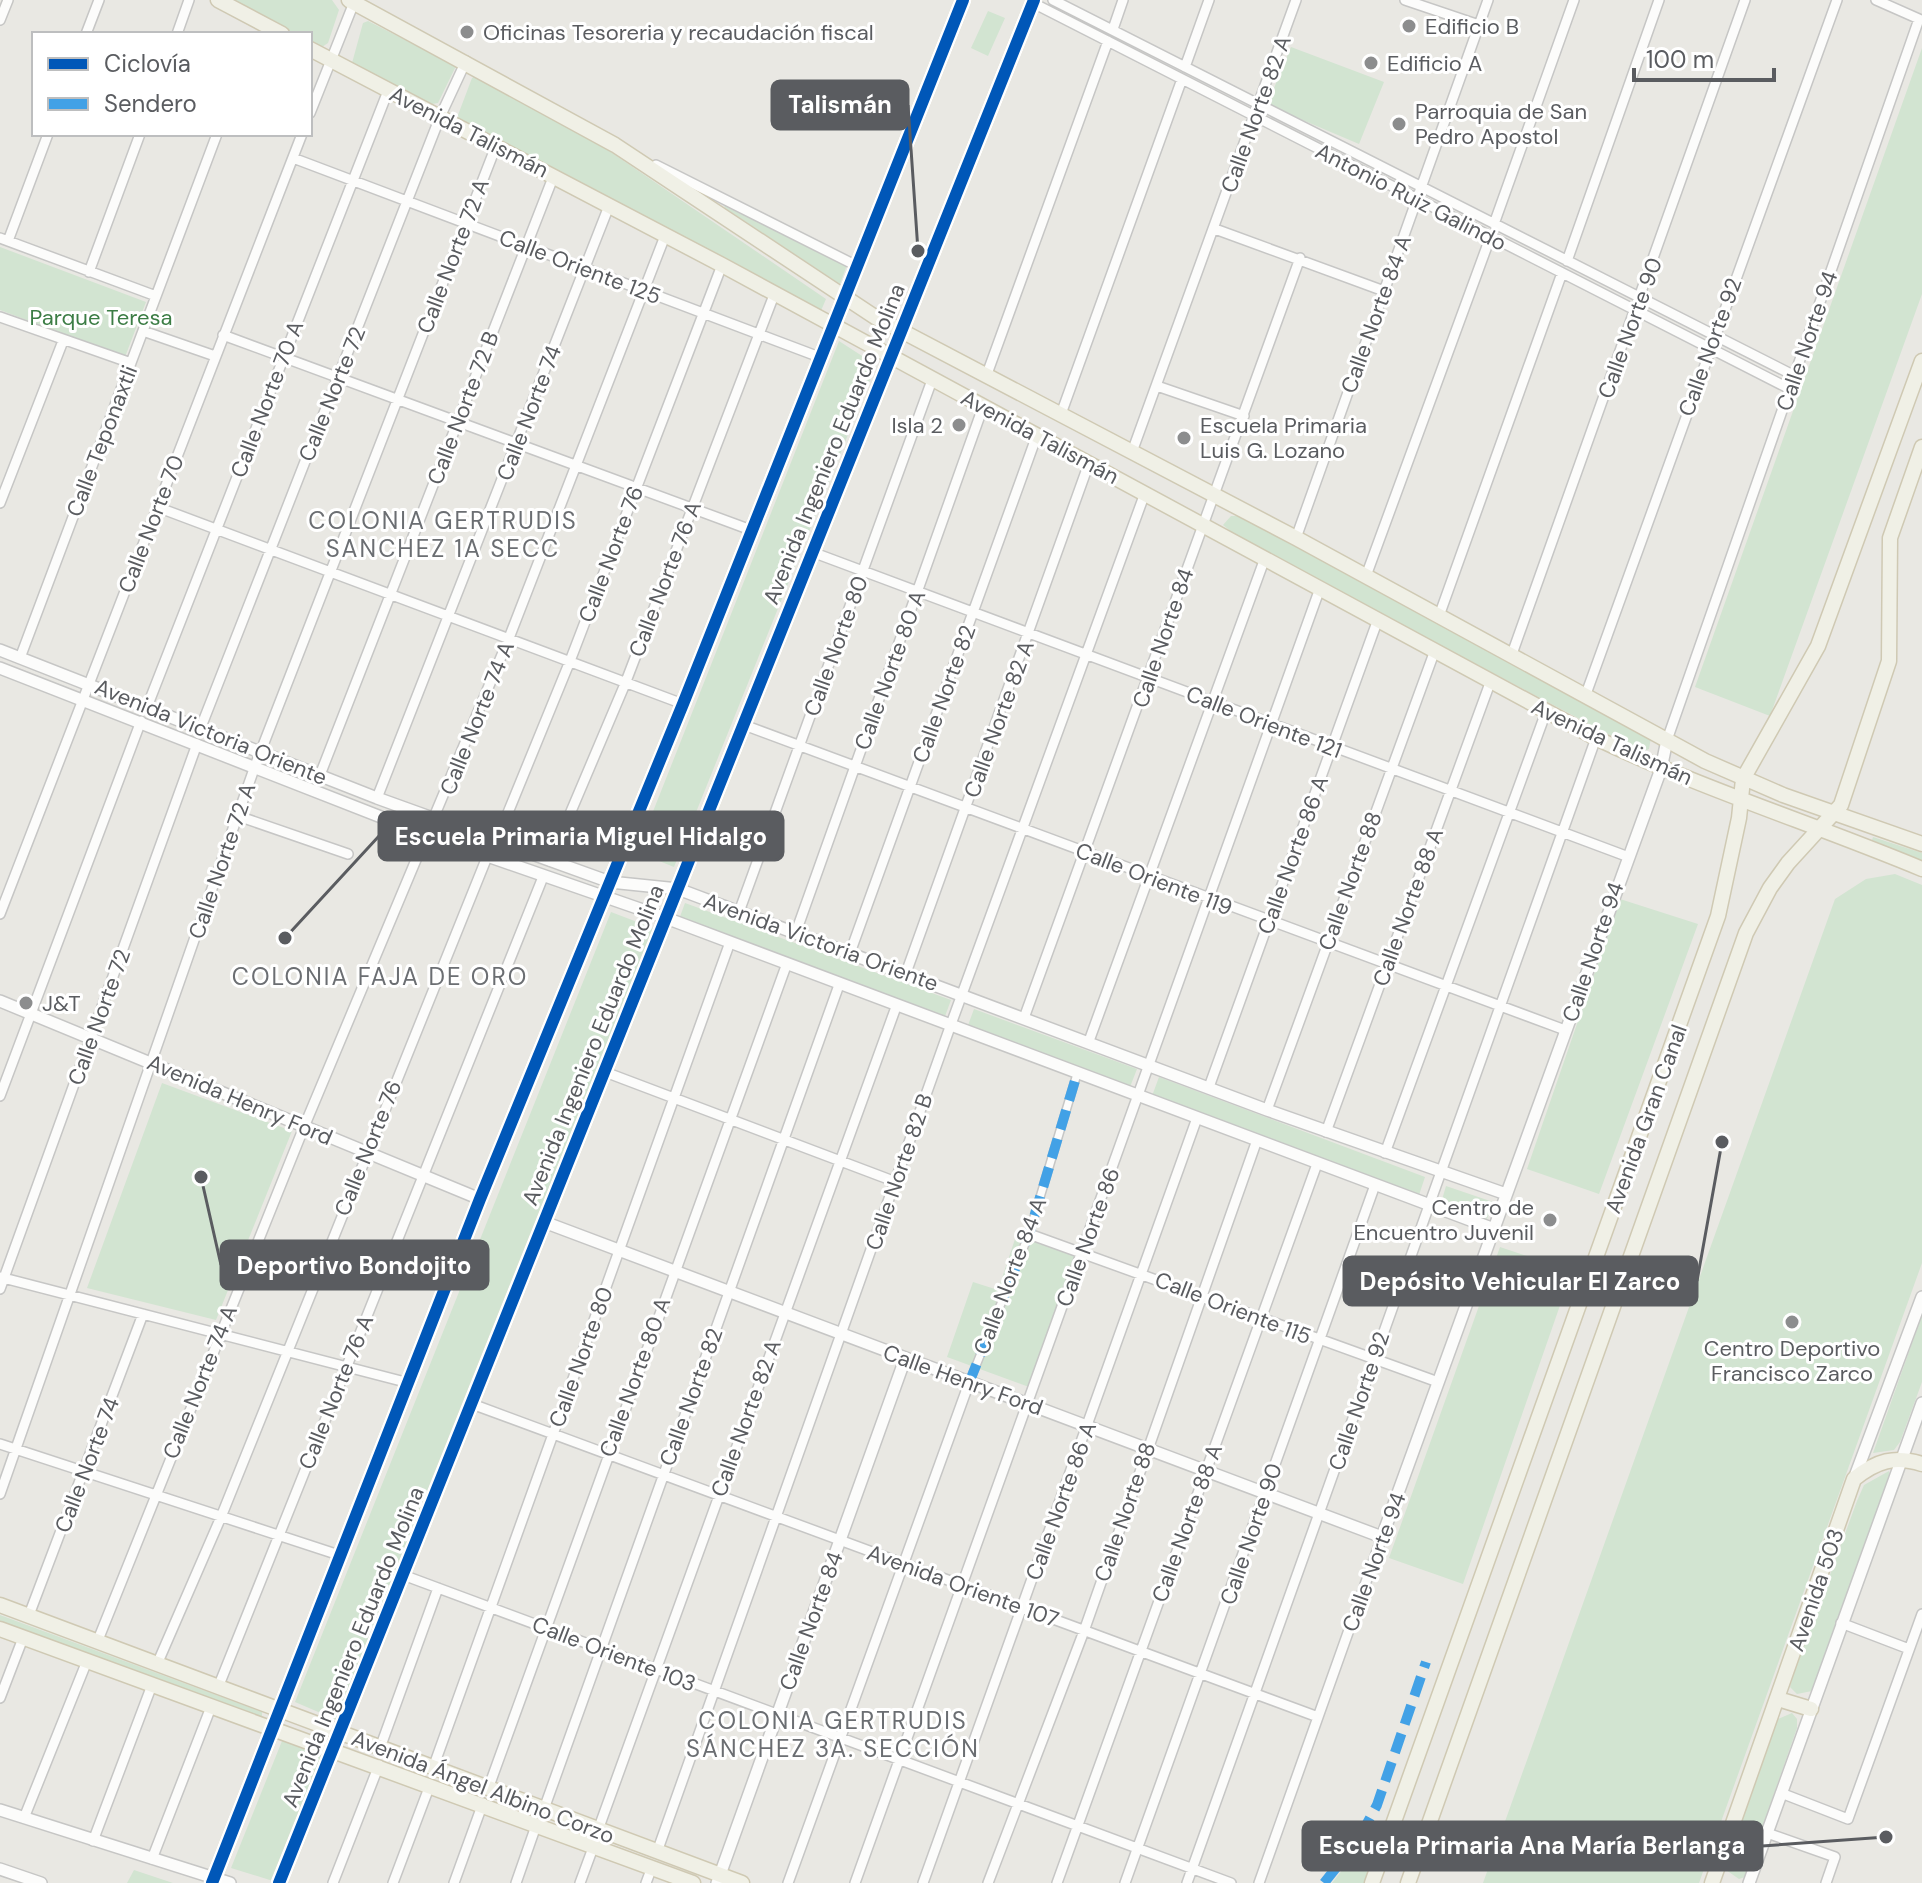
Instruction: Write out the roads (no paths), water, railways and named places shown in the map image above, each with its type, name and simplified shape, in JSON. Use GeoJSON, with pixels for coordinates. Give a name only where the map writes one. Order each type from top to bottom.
{"type":"FeatureCollection","features":[{"type":"Feature","properties":{"kind":"main road"},"geometry":{"type":"LineString","coordinates":[[218,0],[257,28]]}},
{"type":"Feature","properties":{"kind":"main road","name":"Avenida Ingeniero Eduardo Molina"},"geometry":{"type":"LineString","coordinates":[[213,1881],[480,1199],[683,704],[963,0]]}},
{"type":"Feature","properties":{"kind":"main road","name":"Avenida Talismán"},"geometry":{"type":"LineString","coordinates":[[352,1],[615,145],[875,317],[987,374],[1213,498],[1296,538],[1743,779],[1922,844]]}},
{"type":"Feature","properties":{"kind":"main road","name":"Avenida Ingeniero Eduardo Molina"},"geometry":{"type":"LineString","coordinates":[[279,1883],[1033,2]]}},
{"type":"Feature","properties":{"kind":"main road","name":"Avenida Talismán"},"geometry":{"type":"LineString","coordinates":[[312,50],[722,265],[1203,523],[1319,591],[1596,738],[1661,769],[1820,827],[1922,869]]}},
{"type":"Feature","properties":{"kind":"main road"},"geometry":{"type":"LineString","coordinates":[[862,341],[875,317]]}},
{"type":"Feature","properties":{"kind":"main road","name":"Avenida Gran Canal"},"geometry":{"type":"LineString","coordinates":[[1372,1883],[1718,916],[1742,798],[1743,779],[1818,646],[1922,361]]}},
{"type":"Feature","properties":{"kind":"main road","name":"Avenida Gran Canal"},"geometry":{"type":"LineString","coordinates":[[1408,1883],[1746,933],[1770,888],[1841,805],[1889,661],[1890,538],[1922,447]]}},
{"type":"Feature","properties":{"kind":"main road"},"geometry":{"type":"LineString","coordinates":[[1854,1479],[1871,1466],[1903,1458],[1922,1464]]}},
{"type":"Feature","properties":{"kind":"main road","name":"Avenida 503"},"geometry":{"type":"LineString","coordinates":[[1712,1883],[1854,1479]]}},
{"type":"Feature","properties":{"kind":"main road","name":"Avenida Ángel Albino Corzo"},"geometry":{"type":"LineString","coordinates":[[0,1605],[433,1768],[485,1796]]}},
{"type":"Feature","properties":{"kind":"main road","name":"Avenida Ángel Albino Corzo"},"geometry":{"type":"LineString","coordinates":[[0,1629],[430,1785],[485,1796],[596,1837],[657,1852],[718,1879],[742,1883]]}},
{"type":"Feature","properties":{"kind":"main road"},"geometry":{"type":"LineString","coordinates":[[1778,1699],[1811,1709]]}},
{"type":"Feature","properties":{"kind":"main road","name":"Avenida Ángel Albino Corzo"},"geometry":{"type":"LineString","coordinates":[[596,1837],[652,1867],[693,1883]]}},
{"type":"Feature","properties":{"kind":"street"},"geometry":{"type":"LineString","coordinates":[[0,20],[8,0]]}},
{"type":"Feature","properties":{"kind":"street"},"geometry":{"type":"LineString","coordinates":[[87,32],[99,0]]}},
{"type":"Feature","properties":{"kind":"street"},"geometry":{"type":"LineString","coordinates":[[178,32],[189,0]]}},
{"type":"Feature","properties":{"kind":"street","name":"Antonio Ruiz Galindo"},"geometry":{"type":"LineString","coordinates":[[1053,0],[1795,376]]}},
{"type":"Feature","properties":{"kind":"street"},"geometry":{"type":"LineString","coordinates":[[1113,29],[1123,0]]}},
{"type":"Feature","properties":{"kind":"street"},"geometry":{"type":"LineString","coordinates":[[1185,67],[1209,0]]}},
{"type":"Feature","properties":{"kind":"street","name":"Calle Norte 82 A"},"geometry":{"type":"LineString","coordinates":[[1132,452],[1296,0]]}},
{"type":"Feature","properties":{"kind":"street"},"geometry":{"type":"LineString","coordinates":[[1405,0],[1479,25]]}},
{"type":"Feature","properties":{"kind":"street","name":"Calle Norte 84 A"},"geometry":{"type":"LineString","coordinates":[[1296,538],[1488,0]]}},
{"type":"Feature","properties":{"kind":"street"},"geometry":{"type":"LineString","coordinates":[[1494,224],[1574,0]]}},
{"type":"Feature","properties":{"kind":"street"},"geometry":{"type":"LineString","coordinates":[[1567,261],[1659,0]]}},
{"type":"Feature","properties":{"kind":"street","name":"Calle Norte 90"},"geometry":{"type":"LineString","coordinates":[[1512,654],[1745,0]]}},
{"type":"Feature","properties":{"kind":"street","name":"Calle Norte 92"},"geometry":{"type":"LineString","coordinates":[[1586,694],[1837,0]]}},
{"type":"Feature","properties":{"kind":"street","name":"Calle Norte 94"},"geometry":{"type":"LineString","coordinates":[[1259,1883],[1626,856],[1661,769],[1667,740],[1919,19],[1876,0]]}},
{"type":"Feature","properties":{"kind":"street"},"geometry":{"type":"LineString","coordinates":[[312,108],[352,1]]}},
{"type":"Feature","properties":{"kind":"street","name":"Antonio Ruiz Galindo"},"geometry":{"type":"LineString","coordinates":[[1033,2],[1790,389]]}},
{"type":"Feature","properties":{"kind":"street"},"geometry":{"type":"LineString","coordinates":[[987,374],[1108,41]]}},
{"type":"Feature","properties":{"kind":"street","name":"Calle Norte 72"},"geometry":{"type":"LineString","coordinates":[[201,727],[440,117],[466,61]]}},
{"type":"Feature","properties":{"kind":"street"},"geometry":{"type":"LineString","coordinates":[[1061,414],[1182,79]]}},
{"type":"Feature","properties":{"kind":"street","name":"Calle Norte 70 A"},"geometry":{"type":"LineString","coordinates":[[147,707],[388,91]]}},
{"type":"Feature","properties":{"kind":"street"},"geometry":{"type":"LineString","coordinates":[[47,136],[4,239],[156,296]]}},
{"type":"Feature","properties":{"kind":"street"},"geometry":{"type":"LineString","coordinates":[[89,272],[139,136]]}},
{"type":"Feature","properties":{"kind":"street","name":"Calle Teponaxtli"},"geometry":{"type":"LineString","coordinates":[[20,658],[216,136]]}},
{"type":"Feature","properties":{"kind":"street","name":"Calle Norte 70"},"geometry":{"type":"LineString","coordinates":[[0,914],[301,136]]}},
{"type":"Feature","properties":{"kind":"street","name":"Avenida Talismán"},"geometry":{"type":"LineString","coordinates":[[615,145],[857,266]]}},
{"type":"Feature","properties":{"kind":"street","name":"Calle Norte 72 A"},"geometry":{"type":"LineString","coordinates":[[0,1494],[255,766],[496,146]]}},
{"type":"Feature","properties":{"kind":"street","name":"Calle Oriente 125"},"geometry":{"type":"LineString","coordinates":[[293,158],[822,358]]}},
{"type":"Feature","properties":{"kind":"street","name":"Calle Norte 72 B"},"geometry":{"type":"LineString","coordinates":[[320,775],[554,175]]}},
{"type":"Feature","properties":{"kind":"street","name":"Calle Norte 74"},"geometry":{"type":"LineString","coordinates":[[377,798],[518,445],[609,206]]}},
{"type":"Feature","properties":{"kind":"street"},"geometry":{"type":"LineString","coordinates":[[1215,229],[1384,291]]}},
{"type":"Feature","properties":{"kind":"street","name":"Calle Norte 74 A"},"geometry":{"type":"LineString","coordinates":[[98,1640],[219,1334],[509,638],[665,236]]}},
{"type":"Feature","properties":{"kind":"street"},"geometry":{"type":"LineString","coordinates":[[1366,576],[1490,238]]}},
{"type":"Feature","properties":{"kind":"street","name":"Calle Norte 84"},"geometry":{"type":"LineString","coordinates":[[1024,1018],[1300,258]]}},
{"type":"Feature","properties":{"kind":"street","name":"Calle Norte 76"},"geometry":{"type":"LineString","coordinates":[[496,842],[570,661],[722,265]]}},
{"type":"Feature","properties":{"kind":"street"},"geometry":{"type":"LineString","coordinates":[[1439,616],[1562,273]]}},
{"type":"Feature","properties":{"kind":"street","name":"Calle Norte 76 A"},"geometry":{"type":"LineString","coordinates":[[550,861],[625,684],[774,295]]}},
{"type":"Feature","properties":{"kind":"street"},"geometry":{"type":"LineString","coordinates":[[0,317],[131,363]]}},
{"type":"Feature","properties":{"kind":"street"},"geometry":{"type":"LineString","coordinates":[[143,331],[215,356]]}},
{"type":"Feature","properties":{"kind":"street"},"geometry":{"type":"LineString","coordinates":[[223,335],[751,530]]}},
{"type":"Feature","properties":{"kind":"street"},"geometry":{"type":"LineString","coordinates":[[0,503],[63,341]]}},
{"type":"Feature","properties":{"kind":"street","name":"Calle Norte 80"},"geometry":{"type":"LineString","coordinates":[[739,912],[932,380]]}},
{"type":"Feature","properties":{"kind":"street"},"geometry":{"type":"LineString","coordinates":[[1157,386],[1244,416]]}},
{"type":"Feature","properties":{"kind":"street","name":"Calle Norte 80 A"},"geometry":{"type":"LineString","coordinates":[[796,932],[983,407]]}},
{"type":"Feature","properties":{"kind":"street","name":"Calle Norte 82"},"geometry":{"type":"LineString","coordinates":[[850,953],[1037,435]]}},
{"type":"Feature","properties":{"kind":"street","name":"Calle Norte 82 A"},"geometry":{"type":"LineString","coordinates":[[906,973],[1089,463]]}},
{"type":"Feature","properties":{"kind":"street","name":"Calle Norte 82 B"},"geometry":{"type":"LineString","coordinates":[[657,1852],[774,1516],[1145,493]]}},
{"type":"Feature","properties":{"kind":"street"},"geometry":{"type":"LineString","coordinates":[[157,507],[683,704]]}},
{"type":"Feature","properties":{"kind":"street","name":"Calle Oriente 121"},"geometry":{"type":"LineString","coordinates":[[812,552],[1626,856]]}},
{"type":"Feature","properties":{"kind":"street"},"geometry":{"type":"LineString","coordinates":[[1089,1041],[1265,558]]}},
{"type":"Feature","properties":{"kind":"street","name":"Calle Norte 86"},"geometry":{"type":"LineString","coordinates":[[855,1883],[1319,591]]}},
{"type":"Feature","properties":{"kind":"street","name":"Calle Norte 86 A"},"geometry":{"type":"LineString","coordinates":[[1209,1087],[1377,622]]}},
{"type":"Feature","properties":{"kind":"street","name":"Avenida Victoria Oriente"},"geometry":{"type":"LineString","coordinates":[[0,650],[435,820],[610,882],[678,889],[1326,1132],[1506,1194]]}},
{"type":"Feature","properties":{"kind":"street","name":"Calle Norte 88"},"geometry":{"type":"LineString","coordinates":[[1267,1110],[1434,653]]}},
{"type":"Feature","properties":{"kind":"street","name":"Avenida Victoria Oriente"},"geometry":{"type":"LineString","coordinates":[[0,668],[427,835],[666,918],[729,945],[1494,1229]]}},
{"type":"Feature","properties":{"kind":"street","name":"Calle Norte 88 A"},"geometry":{"type":"LineString","coordinates":[[1326,1132],[1490,683]]}},
{"type":"Feature","properties":{"kind":"street"},"geometry":{"type":"LineString","coordinates":[[1385,1153],[1546,712]]}},
{"type":"Feature","properties":{"kind":"street"},"geometry":{"type":"LineString","coordinates":[[0,1096],[141,721]]}},
{"type":"Feature","properties":{"kind":"street","name":"Calle Oriente 119"},"geometry":{"type":"LineString","coordinates":[[744,725],[1498,1008],[1565,1030]]}},
{"type":"Feature","properties":{"kind":"street","name":"Calle Norte 92"},"geometry":{"type":"LineString","coordinates":[[1187,1883],[1429,1206],[1438,1173],[1596,738]]}},
{"type":"Feature","properties":{"kind":"street","name":"Calle Norte 72"},"geometry":{"type":"LineString","coordinates":[[0,1289],[197,744]]}},
{"type":"Feature","properties":{"kind":"street"},"geometry":{"type":"LineString","coordinates":[[238,816],[348,854]]}},
{"type":"Feature","properties":{"kind":"street","name":"Calle Norte 76"},"geometry":{"type":"LineString","coordinates":[[158,1662],[221,1517],[487,857]]}},
{"type":"Feature","properties":{"kind":"street","name":"Calle Norte 76 A"},"geometry":{"type":"LineString","coordinates":[[219,1685],[543,877]]}},
{"type":"Feature","properties":{"kind":"street","name":"Calle Norte 80"},"geometry":{"type":"LineString","coordinates":[[433,1768],[729,945]]}},
{"type":"Feature","properties":{"kind":"street","name":"Calle Norte 80 A"},"geometry":{"type":"LineString","coordinates":[[454,1883],[673,1271],[786,966]]}},
{"type":"Feature","properties":{"kind":"street","name":"Calle Norte 82"},"geometry":{"type":"LineString","coordinates":[[516,1883],[839,985]]}},
{"type":"Feature","properties":{"kind":"street","name":"Avenida Henry Ford"},"geometry":{"type":"LineString","coordinates":[[0,1001],[480,1199]]}},
{"type":"Feature","properties":{"kind":"street","name":"Calle Norte 82 A"},"geometry":{"type":"LineString","coordinates":[[580,1883],[896,1007]]}},
{"type":"Feature","properties":{"kind":"street"},"geometry":{"type":"LineString","coordinates":[[605,1072],[896,1182]]}},
{"type":"Feature","properties":{"kind":"street","name":"Calle Norte 84 A"},"geometry":{"type":"LineString","coordinates":[[788,1883],[969,1383],[1029,1234],[1077,1074]]}},
{"type":"Feature","properties":{"kind":"street","name":"Calle Norte 86 A"},"geometry":{"type":"LineString","coordinates":[[923,1883],[1145,1274],[1197,1118]]}},
{"type":"Feature","properties":{"kind":"street","name":"Calle Norte 88"},"geometry":{"type":"LineString","coordinates":[[988,1883],[1084,1631],[1257,1140]]}},
{"type":"Feature","properties":{"kind":"street","name":"Calle Norte 88 A"},"geometry":{"type":"LineString","coordinates":[[1057,1883],[1317,1164]]}},
{"type":"Feature","properties":{"kind":"street","name":"Calle Norte 90"},"geometry":{"type":"LineString","coordinates":[[1125,1883],[1375,1185]]}},
{"type":"Feature","properties":{"kind":"street","name":"Calle Henry Ford"},"geometry":{"type":"LineString","coordinates":[[544,1222],[1382,1537]]}},
{"type":"Feature","properties":{"kind":"street","name":"Calle Oriente 115"},"geometry":{"type":"LineString","coordinates":[[1029,1234],[1438,1382]]}},
{"type":"Feature","properties":{"kind":"street"},"geometry":{"type":"LineString","coordinates":[[2,1277],[409,1383]]}},
{"type":"Feature","properties":{"kind":"street","name":"Avenida 503"},"geometry":{"type":"LineString","coordinates":[[1854,1479],[1922,1297]]}},
{"type":"Feature","properties":{"kind":"street","name":"Calle Norte 74"},"geometry":{"type":"LineString","coordinates":[[29,1615],[143,1314]]}},
{"type":"Feature","properties":{"kind":"street","name":"Calle Norte 84"},"geometry":{"type":"LineString","coordinates":[[718,1879],[905,1359]]}},
{"type":"Feature","properties":{"kind":"street","name":"Avenida 503"},"geometry":{"type":"LineString","coordinates":[[1749,1883],[1922,1403]]}},
{"type":"Feature","properties":{"kind":"street","name":"Avenida Oriente 107"},"geometry":{"type":"LineString","coordinates":[[472,1404],[1318,1717]]}},
{"type":"Feature","properties":{"kind":"street"},"geometry":{"type":"LineString","coordinates":[[0,1444],[342,1556]]}},
{"type":"Feature","properties":{"kind":"street","name":"Calle Oriente 103"},"geometry":{"type":"LineString","coordinates":[[403,1575],[1231,1883]]}},
{"type":"Feature","properties":{"kind":"street"},"geometry":{"type":"LineString","coordinates":[[380,1748],[438,1588]]}},
{"type":"Feature","properties":{"kind":"street"},"geometry":{"type":"LineString","coordinates":[[1781,1793],[1848,1819],[1922,1614]]}},
{"type":"Feature","properties":{"kind":"street"},"geometry":{"type":"LineString","coordinates":[[1841,1623],[1909,1649]]}},
{"type":"Feature","properties":{"kind":"street"},"geometry":{"type":"LineString","coordinates":[[0,1698],[23,1638]]}},
{"type":"Feature","properties":{"kind":"street"},"geometry":{"type":"LineString","coordinates":[[24,1818],[87,1661]]}},
{"type":"Feature","properties":{"kind":"street"},"geometry":{"type":"LineString","coordinates":[[93,1841],[152,1685]]}},
{"type":"Feature","properties":{"kind":"street"},"geometry":{"type":"LineString","coordinates":[[152,1859],[211,1707]]}},
{"type":"Feature","properties":{"kind":"street"},"geometry":{"type":"LineString","coordinates":[[333,1883],[379,1765]]}},
{"type":"Feature","properties":{"kind":"street"},"geometry":{"type":"LineString","coordinates":[[393,1883],[430,1785]]}},
{"type":"Feature","properties":{"kind":"street"},"geometry":{"type":"LineString","coordinates":[[0,1810],[213,1881],[230,1883]]}},
{"type":"Feature","properties":{"kind":"street"},"geometry":{"type":"LineString","coordinates":[[1767,1833],[1835,1857],[1826,1883]]}},
{"type":"Feature","properties":{"kind":"street"},"geometry":{"type":"LineString","coordinates":[[646,1883],[652,1867]]}},
{"type":"Feature","properties":{"kind":"street"},"geometry":{"type":"LineString","coordinates":[[6,1875],[41,1883]]}},
{"type":"Feature","properties":{"kind":"place","name":"Edificio B"},"geometry":{"type":"Point","coordinates":[1409,26]}},
{"type":"Feature","properties":{"kind":"place","name":"Oficinas Tesoreria y recaudación fiscal"},"geometry":{"type":"Point","coordinates":[467,32]}},
{"type":"Feature","properties":{"kind":"place","name":"Edificio A"},"geometry":{"type":"Point","coordinates":[1371,63]}},
{"type":"Feature","properties":{"kind":"place","name":"Parroquia de San Pedro Apostol"},"geometry":{"type":"Point","coordinates":[1399,124]}},
{"type":"Feature","properties":{"kind":"place","name":"Talismán"},"geometry":{"type":"Point","coordinates":[918,251]}},
{"type":"Feature","properties":{"kind":"place","name":"Isla 2"},"geometry":{"type":"Point","coordinates":[959,425]}},
{"type":"Feature","properties":{"kind":"place","name":"Escuela Primaria Luis G. Lozano"},"geometry":{"type":"Point","coordinates":[1184,438]}},
{"type":"Feature","properties":{"kind":"place","name":"Escuela Primaria Miguel Hidalgo"},"geometry":{"type":"Point","coordinates":[285,938]}},
{"type":"Feature","properties":{"kind":"place","name":"J&T"},"geometry":{"type":"Point","coordinates":[26,1003]}},
{"type":"Feature","properties":{"kind":"place","name":"Depósito Vehicular El Zarco"},"geometry":{"type":"Point","coordinates":[1722,1142]}},
{"type":"Feature","properties":{"kind":"place","name":"Deportivo Bondojito"},"geometry":{"type":"Point","coordinates":[201,1177]}},
{"type":"Feature","properties":{"kind":"place","name":"Centro de Encuentro Juvenil"},"geometry":{"type":"Point","coordinates":[1550,1220]}},
{"type":"Feature","properties":{"kind":"place","name":"Centro Deportivo Francisco Zarco"},"geometry":{"type":"Point","coordinates":[1792,1322]}},
{"type":"Feature","properties":{"kind":"place","name":"Escuela Primaria Ana María Berlanga"},"geometry":{"type":"Point","coordinates":[1886,1837]}},
{"type":"Feature","properties":{"kind":"district","name":"COLONIA GERTRUDIS SANCHEZ 1A SECC"},"geometry":{"type":"Point","coordinates":[443,534]}},
{"type":"Feature","properties":{"kind":"district","name":"COLONIA FAJA DE ORO"},"geometry":{"type":"Point","coordinates":[380,976]}},
{"type":"Feature","properties":{"kind":"district","name":"COLONIA GERTRUDIS SÁNCHEZ 3A. SECCIÓN"},"geometry":{"type":"Point","coordinates":[833,1734]}},
{"type":"Feature","properties":{"kind":"park label","name":"Parque Teresa"},"geometry":{"type":"Point","coordinates":[101,317]}}]}
